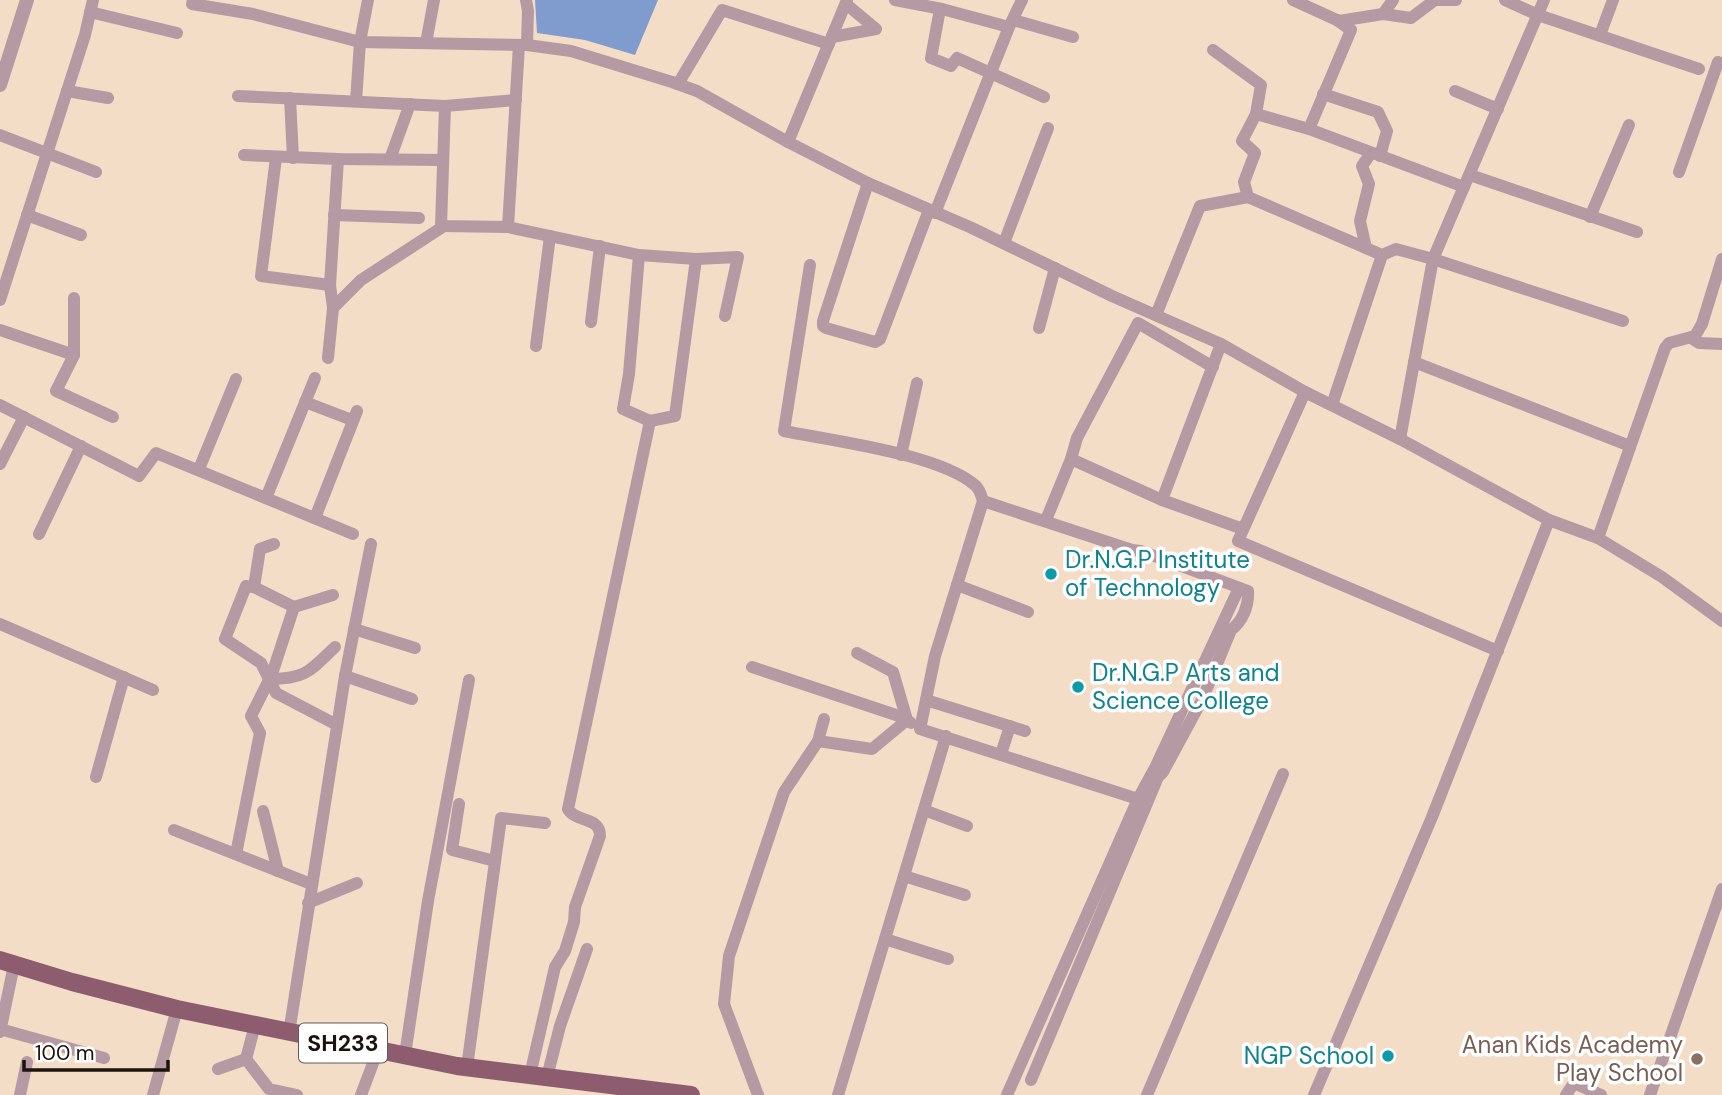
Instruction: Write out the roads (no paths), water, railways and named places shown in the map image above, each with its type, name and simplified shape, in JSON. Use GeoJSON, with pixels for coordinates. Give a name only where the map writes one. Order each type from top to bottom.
{"type":"FeatureCollection","features":[{"type":"Feature","properties":{"kind":"main road","name":"SH233"},"geometry":{"type":"LineString","coordinates":[[7,963],[177,1009],[289,1033],[467,1067],[691,1095]]}},
{"type":"Feature","properties":{"kind":"street"},"geometry":{"type":"LineString","coordinates":[[0,85],[27,0]]}},
{"type":"Feature","properties":{"kind":"street"},"geometry":{"type":"LineString","coordinates":[[193,0],[192,4],[253,14],[360,42],[523,45],[570,51],[697,91],[868,183],[1221,344],[1305,392],[1400,439],[1549,520],[1598,538],[1662,577],[1722,621]]}},
{"type":"Feature","properties":{"kind":"street"},"geometry":{"type":"LineString","coordinates":[[253,14],[256,0]]}},
{"type":"Feature","properties":{"kind":"street"},"geometry":{"type":"LineString","coordinates":[[356,102],[360,42],[368,0]]}},
{"type":"Feature","properties":{"kind":"street"},"geometry":{"type":"LineString","coordinates":[[426,43],[434,0]]}},
{"type":"Feature","properties":{"kind":"street"},"geometry":{"type":"LineString","coordinates":[[508,227],[516,100],[528,11],[526,0]]}},
{"type":"Feature","properties":{"kind":"street"},"geometry":{"type":"LineString","coordinates":[[895,0],[1073,37]]}},
{"type":"Feature","properties":{"kind":"street"},"geometry":{"type":"LineString","coordinates":[[868,183],[823,326],[875,342],[880,339],[1022,0]]}},
{"type":"Feature","properties":{"kind":"street"},"geometry":{"type":"LineString","coordinates":[[1293,0],[1351,30],[1308,129]]}},
{"type":"Feature","properties":{"kind":"street"},"geometry":{"type":"LineString","coordinates":[[1383,14],[1393,0]]}},
{"type":"Feature","properties":{"kind":"street"},"geometry":{"type":"LineString","coordinates":[[1336,20],[1383,14],[1411,18],[1435,0],[1457,0]]}},
{"type":"Feature","properties":{"kind":"street"},"geometry":{"type":"LineString","coordinates":[[1504,0],[1538,15],[1699,69]]}},
{"type":"Feature","properties":{"kind":"street"},"geometry":{"type":"LineString","coordinates":[[1400,439],[1433,259],[1544,0]]}},
{"type":"Feature","properties":{"kind":"street"},"geometry":{"type":"LineString","coordinates":[[1600,35],[1613,0]]}},
{"type":"Feature","properties":{"kind":"street"},"geometry":{"type":"LineString","coordinates":[[678,84],[722,10],[830,41],[876,29],[846,2],[830,41],[788,142]]}},
{"type":"Feature","properties":{"kind":"street"},"geometry":{"type":"LineString","coordinates":[[0,300],[48,153],[91,6],[177,33]]}},
{"type":"Feature","properties":{"kind":"street"},"geometry":{"type":"LineString","coordinates":[[940,9],[931,58],[951,66],[957,58],[1044,97]]}},
{"type":"Feature","properties":{"kind":"street"},"geometry":{"type":"LineString","coordinates":[[1213,50],[1261,85],[1256,114],[1242,141],[1255,153],[1244,182],[1248,197]]}},
{"type":"Feature","properties":{"kind":"street"},"geometry":{"type":"LineString","coordinates":[[1679,172],[1718,62],[1722,64]]}},
{"type":"Feature","properties":{"kind":"street"},"geometry":{"type":"LineString","coordinates":[[1455,90],[1498,109]]}},
{"type":"Feature","properties":{"kind":"street"},"geometry":{"type":"LineString","coordinates":[[67,91],[108,98]]}},
{"type":"Feature","properties":{"kind":"street"},"geometry":{"type":"LineString","coordinates":[[1323,94],[1378,112],[1387,131],[1376,154],[1362,166],[1369,184],[1360,221],[1366,248]]}},
{"type":"Feature","properties":{"kind":"street"},"geometry":{"type":"LineString","coordinates":[[237,96],[445,106],[516,100]]}},
{"type":"Feature","properties":{"kind":"street"},"geometry":{"type":"LineString","coordinates":[[290,98],[293,158]]}},
{"type":"Feature","properties":{"kind":"street"},"geometry":{"type":"LineString","coordinates":[[390,159],[410,104]]}},
{"type":"Feature","properties":{"kind":"street"},"geometry":{"type":"LineString","coordinates":[[444,226],[441,226],[445,106]]}},
{"type":"Feature","properties":{"kind":"street"},"geometry":{"type":"LineString","coordinates":[[1256,114],[1308,129],[1376,154],[1637,232]]}},
{"type":"Feature","properties":{"kind":"street"},"geometry":{"type":"LineString","coordinates":[[1590,216],[1629,125]]}},
{"type":"Feature","properties":{"kind":"street"},"geometry":{"type":"LineString","coordinates":[[1004,243],[1048,128]]}},
{"type":"Feature","properties":{"kind":"street"},"geometry":{"type":"LineString","coordinates":[[0,135],[96,172]]}},
{"type":"Feature","properties":{"kind":"street"},"geometry":{"type":"LineString","coordinates":[[244,155],[276,158],[443,159]]}},
{"type":"Feature","properties":{"kind":"street"},"geometry":{"type":"LineString","coordinates":[[276,158],[261,276],[330,285]]}},
{"type":"Feature","properties":{"kind":"street"},"geometry":{"type":"LineString","coordinates":[[328,358],[333,309],[330,285],[338,159]]}},
{"type":"Feature","properties":{"kind":"street"},"geometry":{"type":"LineString","coordinates":[[1156,315],[1200,206],[1248,197],[1382,255],[1396,249],[1433,259],[1623,321]]}},
{"type":"Feature","properties":{"kind":"street"},"geometry":{"type":"LineString","coordinates":[[27,215],[81,235]]}},
{"type":"Feature","properties":{"kind":"street"},"geometry":{"type":"LineString","coordinates":[[334,215],[419,218]]}},
{"type":"Feature","properties":{"kind":"street"},"geometry":{"type":"LineString","coordinates":[[333,309],[360,280],[444,226],[508,227],[639,255],[696,259],[738,257],[725,316]]}},
{"type":"Feature","properties":{"kind":"street"},"geometry":{"type":"LineString","coordinates":[[536,345],[550,236]]}},
{"type":"Feature","properties":{"kind":"street"},"geometry":{"type":"LineString","coordinates":[[591,322],[600,246]]}},
{"type":"Feature","properties":{"kind":"street"},"geometry":{"type":"LineString","coordinates":[[639,255],[629,374],[623,409],[650,421],[675,416],[696,259]]}},
{"type":"Feature","properties":{"kind":"street"},"geometry":{"type":"LineString","coordinates":[[1332,405],[1382,255]]}},
{"type":"Feature","properties":{"kind":"street"},"geometry":{"type":"LineString","coordinates":[[1598,538],[1665,348],[1669,343],[1695,336],[1702,324],[1722,260]]}},
{"type":"Feature","properties":{"kind":"street"},"geometry":{"type":"LineString","coordinates":[[810,265],[784,431],[921,459],[959,474],[978,488],[983,500],[935,656],[920,728]]}},
{"type":"Feature","properties":{"kind":"street"},"geometry":{"type":"LineString","coordinates":[[1039,328],[1055,268]]}},
{"type":"Feature","properties":{"kind":"street"},"geometry":{"type":"LineString","coordinates":[[74,298],[74,355],[56,391],[113,417]]}},
{"type":"Feature","properties":{"kind":"street"},"geometry":{"type":"LineString","coordinates":[[1046,520],[1077,438],[1138,323],[1213,367]]}},
{"type":"Feature","properties":{"kind":"street"},"geometry":{"type":"LineString","coordinates":[[0,330],[74,355]]}},
{"type":"Feature","properties":{"kind":"street"},"geometry":{"type":"LineString","coordinates":[[1691,338],[1699,343],[1722,344]]}},
{"type":"Feature","properties":{"kind":"street"},"geometry":{"type":"LineString","coordinates":[[1162,500],[1221,344]]}},
{"type":"Feature","properties":{"kind":"street"},"geometry":{"type":"LineString","coordinates":[[1413,362],[1630,446]]}},
{"type":"Feature","properties":{"kind":"street"},"geometry":{"type":"LineString","coordinates":[[266,498],[315,378]]}},
{"type":"Feature","properties":{"kind":"street"},"geometry":{"type":"LineString","coordinates":[[199,469],[236,379]]}},
{"type":"Feature","properties":{"kind":"street"},"geometry":{"type":"LineString","coordinates":[[901,455],[917,383]]}},
{"type":"Feature","properties":{"kind":"street"},"geometry":{"type":"LineString","coordinates":[[1305,392],[1238,541],[1498,651]]}},
{"type":"Feature","properties":{"kind":"street"},"geometry":{"type":"LineString","coordinates":[[305,402],[355,415],[315,518]]}},
{"type":"Feature","properties":{"kind":"street"},"geometry":{"type":"LineString","coordinates":[[0,405],[139,476],[156,453],[353,534]]}},
{"type":"Feature","properties":{"kind":"street"},"geometry":{"type":"LineString","coordinates":[[0,464],[24,417]]}},
{"type":"Feature","properties":{"kind":"street"},"geometry":{"type":"LineString","coordinates":[[539,1076],[555,967],[565,951],[574,922],[575,907],[600,836],[600,829],[595,823],[574,817],[568,809],[650,421]]}},
{"type":"Feature","properties":{"kind":"street"},"geometry":{"type":"LineString","coordinates":[[38,534],[81,446]]}},
{"type":"Feature","properties":{"kind":"street"},"geometry":{"type":"LineString","coordinates":[[1071,459],[1162,500],[1243,530]]}},
{"type":"Feature","properties":{"kind":"street"},"geometry":{"type":"LineString","coordinates":[[983,500],[1141,551],[1240,587],[1248,591],[1249,600],[1239,623],[1231,630],[1203,698],[1163,772],[1157,777],[1031,1080]]}},
{"type":"Feature","properties":{"kind":"street"},"geometry":{"type":"LineString","coordinates":[[1314,1095],[1427,829],[1549,520]]}},
{"type":"Feature","properties":{"kind":"street"},"geometry":{"type":"LineString","coordinates":[[254,587],[260,549],[274,544]]}},
{"type":"Feature","properties":{"kind":"street"},"geometry":{"type":"LineString","coordinates":[[289,1033],[345,676],[371,544]]}},
{"type":"Feature","properties":{"kind":"street"},"geometry":{"type":"LineString","coordinates":[[957,585],[1028,612]]}},
{"type":"Feature","properties":{"kind":"street"},"geometry":{"type":"LineString","coordinates":[[333,595],[294,607],[254,587],[246,586],[225,639],[261,663],[276,693],[337,725]]}},
{"type":"Feature","properties":{"kind":"street"},"geometry":{"type":"LineString","coordinates":[[1007,1095],[1138,799],[1240,587]]}},
{"type":"Feature","properties":{"kind":"street"},"geometry":{"type":"LineString","coordinates":[[236,854],[260,733],[251,716],[269,679],[294,607]]}},
{"type":"Feature","properties":{"kind":"street"},"geometry":{"type":"LineString","coordinates":[[1,627],[153,690]]}},
{"type":"Feature","properties":{"kind":"street"},"geometry":{"type":"LineString","coordinates":[[355,629],[415,648]]}},
{"type":"Feature","properties":{"kind":"street"},"geometry":{"type":"LineString","coordinates":[[269,679],[289,679],[307,674],[335,647]]}},
{"type":"Feature","properties":{"kind":"street"},"geometry":{"type":"LineString","coordinates":[[857,653],[893,672],[908,720]]}},
{"type":"Feature","properties":{"kind":"street"},"geometry":{"type":"LineString","coordinates":[[752,667],[908,720],[914,726],[1138,799]]}},
{"type":"Feature","properties":{"kind":"street"},"geometry":{"type":"LineString","coordinates":[[345,676],[412,699]]}},
{"type":"Feature","properties":{"kind":"street"},"geometry":{"type":"LineString","coordinates":[[96,777],[124,677]]}},
{"type":"Feature","properties":{"kind":"street"},"geometry":{"type":"LineString","coordinates":[[405,1055],[428,901],[469,680]]}},
{"type":"Feature","properties":{"kind":"street"},"geometry":{"type":"LineString","coordinates":[[926,700],[1025,731]]}},
{"type":"Feature","properties":{"kind":"street"},"geometry":{"type":"LineString","coordinates":[[758,1095],[724,1004],[729,956],[783,792],[818,741],[824,719]]}},
{"type":"Feature","properties":{"kind":"street"},"geometry":{"type":"LineString","coordinates":[[818,741],[872,749],[908,720]]}},
{"type":"Feature","properties":{"kind":"street"},"geometry":{"type":"LineString","coordinates":[[1001,754],[1010,726]]}},
{"type":"Feature","properties":{"kind":"street"},"geometry":{"type":"LineString","coordinates":[[838,1095],[946,736]]}},
{"type":"Feature","properties":{"kind":"street"},"geometry":{"type":"LineString","coordinates":[[1147,1095],[1283,774]]}},
{"type":"Feature","properties":{"kind":"street"},"geometry":{"type":"LineString","coordinates":[[458,804],[452,850],[495,861]]}},
{"type":"Feature","properties":{"kind":"street"},"geometry":{"type":"LineString","coordinates":[[924,810],[968,826]]}},
{"type":"Feature","properties":{"kind":"street"},"geometry":{"type":"LineString","coordinates":[[263,811],[278,871]]}},
{"type":"Feature","properties":{"kind":"street"},"geometry":{"type":"LineString","coordinates":[[467,1067],[501,818],[545,823]]}},
{"type":"Feature","properties":{"kind":"street"},"geometry":{"type":"LineString","coordinates":[[174,830],[311,884]]}},
{"type":"Feature","properties":{"kind":"street"},"geometry":{"type":"LineString","coordinates":[[904,876],[965,895]]}},
{"type":"Feature","properties":{"kind":"street"},"geometry":{"type":"LineString","coordinates":[[309,903],[357,883]]}},
{"type":"Feature","properties":{"kind":"street"},"geometry":{"type":"LineString","coordinates":[[1650,1095],[1722,889]]}},
{"type":"Feature","properties":{"kind":"street"},"geometry":{"type":"LineString","coordinates":[[885,939],[948,959]]}},
{"type":"Feature","properties":{"kind":"street"},"geometry":{"type":"LineString","coordinates":[[539,1076],[587,949]]}},
{"type":"Feature","properties":{"kind":"street"},"geometry":{"type":"LineString","coordinates":[[7,963],[0,1030],[104,1058]]}},
{"type":"Feature","properties":{"kind":"street"},"geometry":{"type":"LineString","coordinates":[[153,1095],[177,1009]]}},
{"type":"Feature","properties":{"kind":"street"},"geometry":{"type":"LineString","coordinates":[[246,1059],[255,1026]]}},
{"type":"Feature","properties":{"kind":"street"},"geometry":{"type":"LineString","coordinates":[[360,1095],[378,1050]]}},
{"type":"Feature","properties":{"kind":"street"},"geometry":{"type":"LineString","coordinates":[[218,1069],[246,1059]]}},
{"type":"Feature","properties":{"kind":"street"},"geometry":{"type":"LineString","coordinates":[[246,1059],[269,1089],[297,1095]]}},
{"type":"Feature","properties":{"kind":"street"},"geometry":{"type":"LineString","coordinates":[[20,1095],[27,1062]]}},
{"type":"Feature","properties":{"kind":"street"},"geometry":{"type":"LineString","coordinates":[[1566,1095],[1574,1083],[1601,1095]]}},
{"type":"Feature","properties":{"kind":"water"},"geometry":{"type":"Polygon","coordinates":[[[535,0],[658,0],[635,55],[585,40],[537,33],[535,0]]]}},
{"type":"Feature","properties":{"kind":"place","name":"Dr.N.G.P Institute of Technology"},"geometry":{"type":"Point","coordinates":[1051,574]}},
{"type":"Feature","properties":{"kind":"place","name":"Dr.N.G.P Arts and Science College"},"geometry":{"type":"Point","coordinates":[1078,687]}},
{"type":"Feature","properties":{"kind":"place","name":"NGP School"},"geometry":{"type":"Point","coordinates":[1388,1056]}},
{"type":"Feature","properties":{"kind":"place","name":"Anan Kids Academy Play School"},"geometry":{"type":"Point","coordinates":[1697,1059]}}]}
